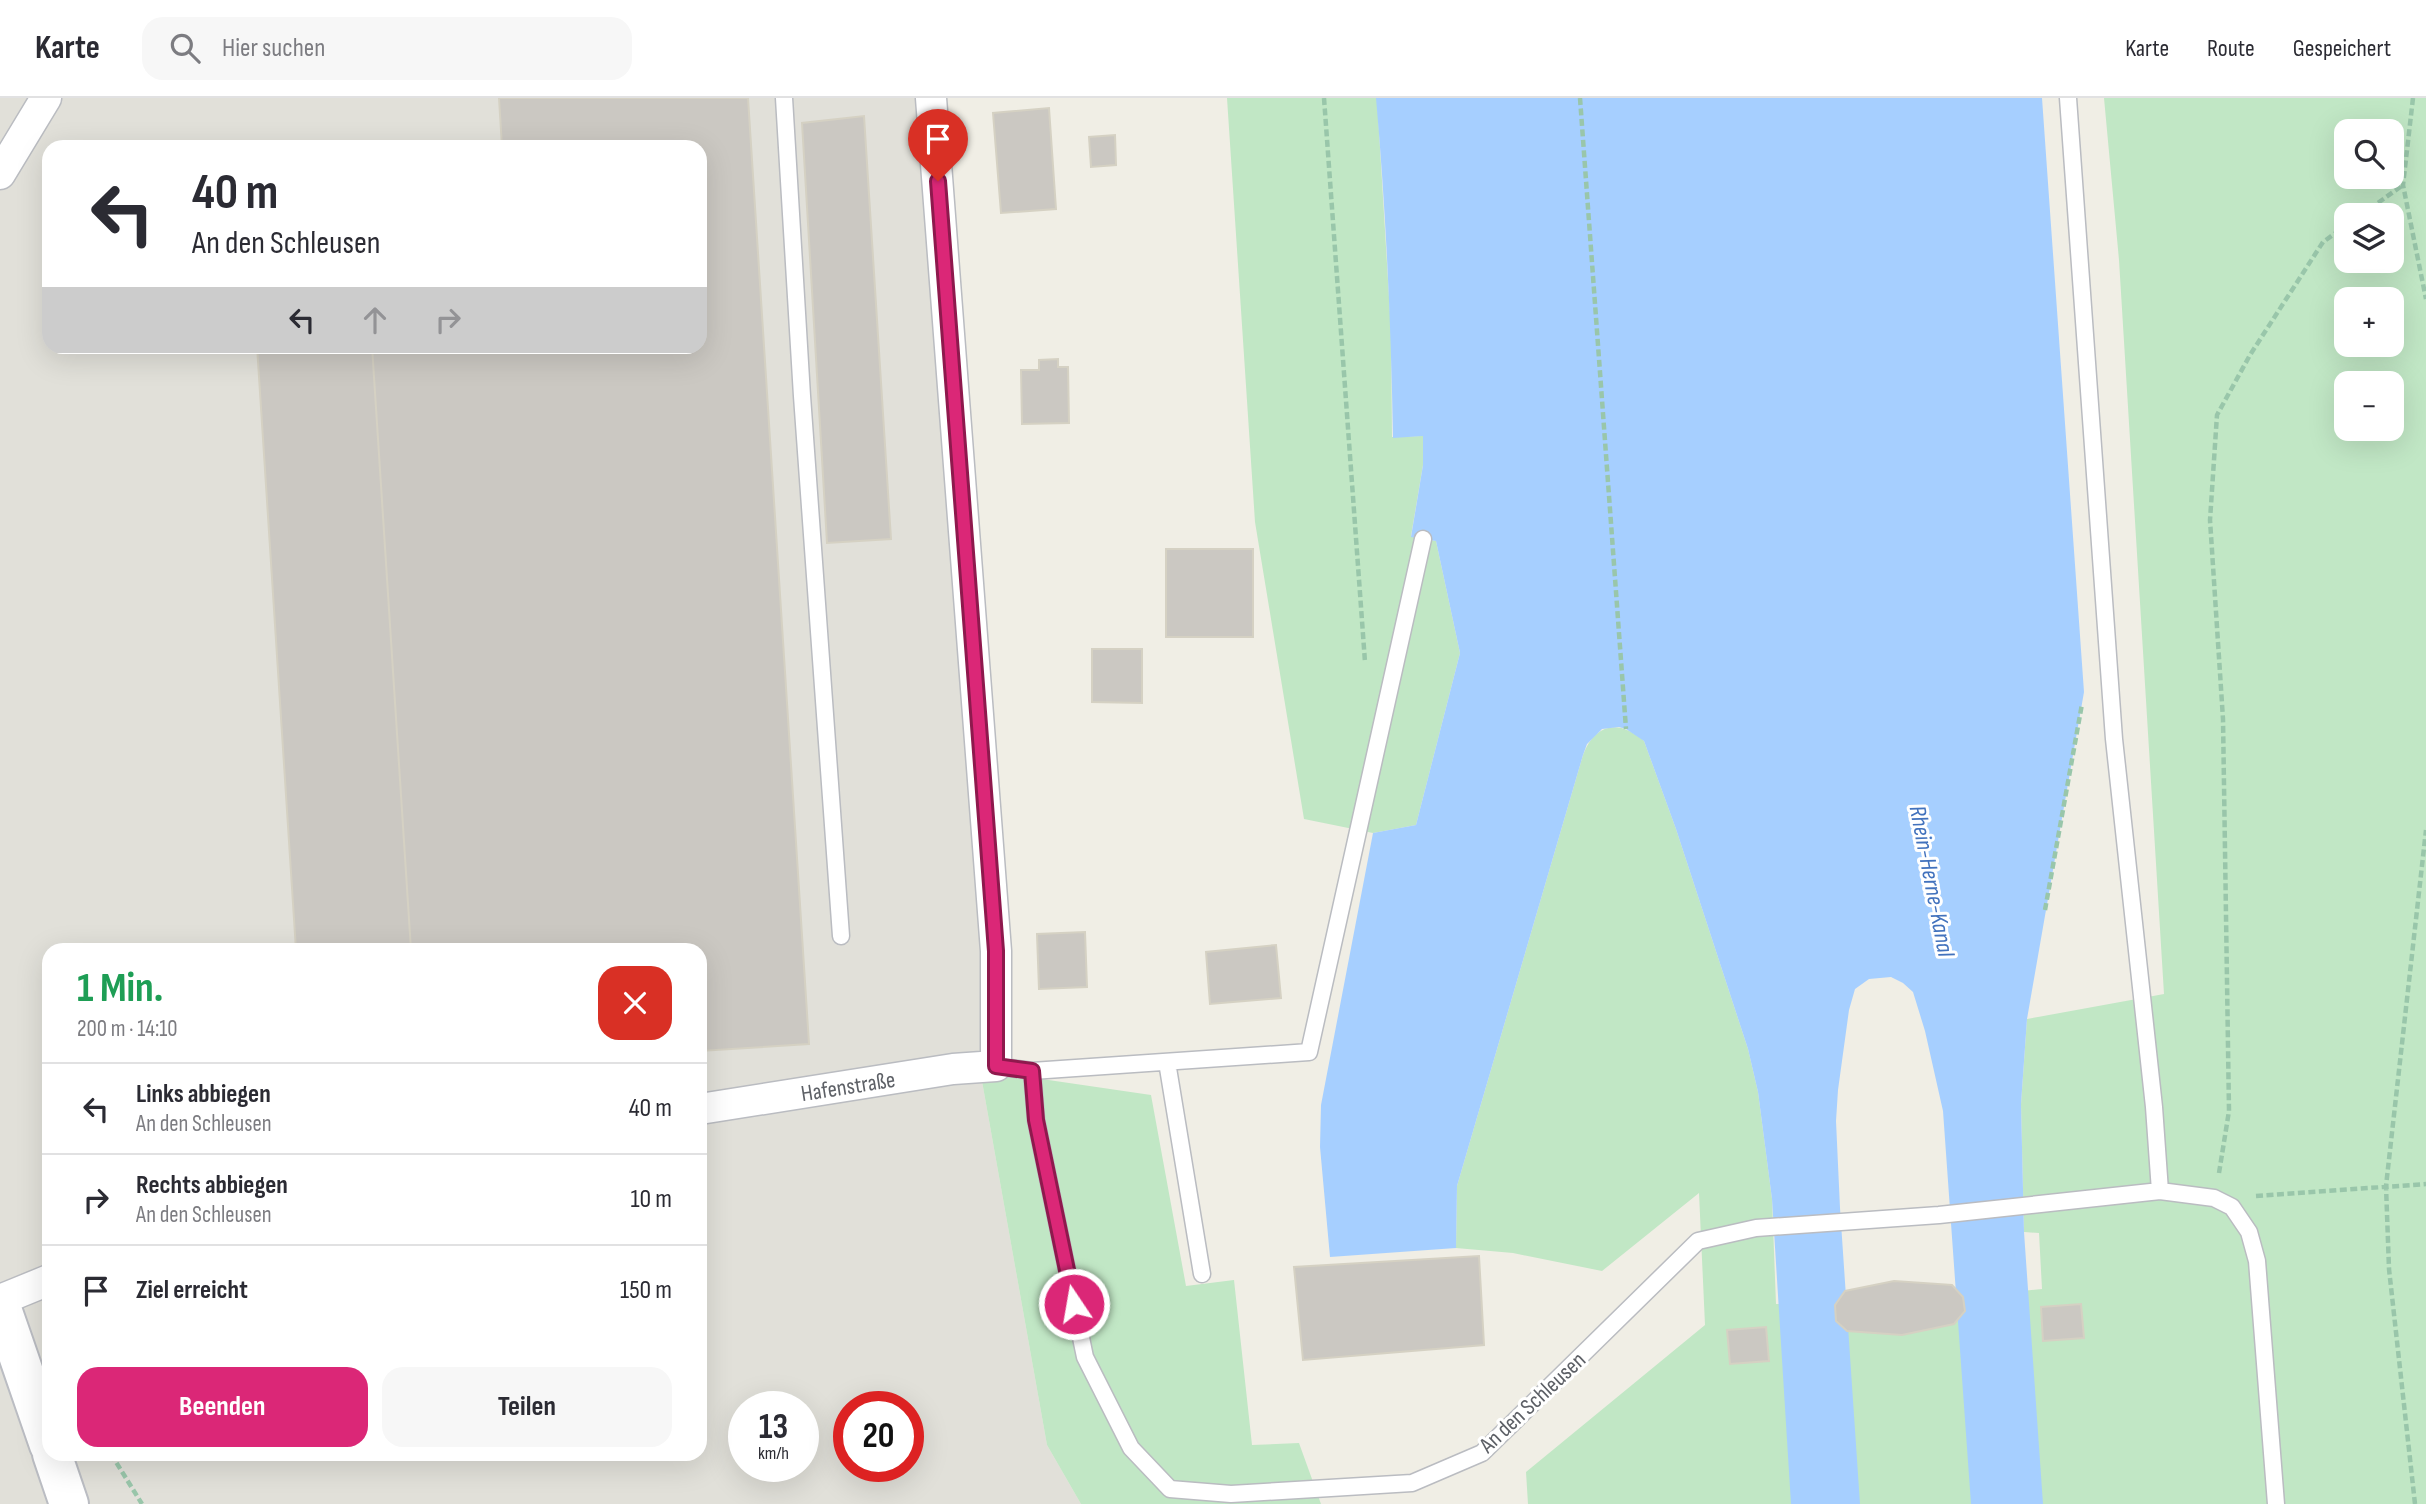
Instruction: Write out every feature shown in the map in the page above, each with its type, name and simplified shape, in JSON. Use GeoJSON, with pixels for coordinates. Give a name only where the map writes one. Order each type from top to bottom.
{"type":"FeatureCollection","features":[{"type":"Feature","properties":{"kind":"main road"},"geometry":{"type":"LineString","coordinates":[[0,1301],[42,1424]]}},
{"type":"Feature","properties":{"kind":"main road"},"geometry":{"type":"LineString","coordinates":[[54,1461],[69,1504]]}},
{"type":"Feature","properties":{"kind":"street"},"geometry":{"type":"LineString","coordinates":[[0,174],[47,98]]}},
{"type":"Feature","properties":{"kind":"street"},"geometry":{"type":"LineString","coordinates":[[932,98],[996,951],[996,1066]]}},
{"type":"Feature","properties":{"kind":"street","name":"Hafenstraße"},"geometry":{"type":"LineString","coordinates":[[707,1108],[953,1069],[996,1066]]}},
{"type":"Feature","properties":{"kind":"street"},"geometry":{"type":"LineString","coordinates":[[0,1301],[42,1283]]}},
{"type":"Feature","properties":{"kind":"lane"},"geometry":{"type":"LineString","coordinates":[[783,98],[841,936]]}},
{"type":"Feature","properties":{"kind":"lane"},"geometry":{"type":"LineString","coordinates":[[2068,98],[2114,739],[2154,1107],[2160,1191]]}},
{"type":"Feature","properties":{"kind":"lane"},"geometry":{"type":"LineString","coordinates":[[996,1066],[1032,1071],[1309,1052],[1423,539]]}},
{"type":"Feature","properties":{"kind":"lane"},"geometry":{"type":"LineString","coordinates":[[1167,1062],[1202,1274]]}},
{"type":"Feature","properties":{"kind":"lane","name":"An den Schleusen"},"geometry":{"type":"LineString","coordinates":[[1032,1071],[1036,1120],[1085,1357],[1131,1448],[1170,1489],[1231,1494],[1412,1483],[1482,1453],[1698,1241],[1756,1227],[1939,1215],[2160,1191],[2214,1198],[2232,1207]]}},
{"type":"Feature","properties":{"kind":"lane"},"geometry":{"type":"LineString","coordinates":[[2232,1207],[2249,1232],[2257,1261],[2276,1504]]}},
{"type":"Feature","properties":{"kind":"path"},"geometry":{"type":"LineString","coordinates":[[1324,98],[1366,670]]}},
{"type":"Feature","properties":{"kind":"path"},"geometry":{"type":"LineString","coordinates":[[1580,98],[1626,729]]}},
{"type":"Feature","properties":{"kind":"path"},"geometry":{"type":"LineString","coordinates":[[2404,176],[2413,98]]}},
{"type":"Feature","properties":{"kind":"path"},"geometry":{"type":"LineString","coordinates":[[2378,203],[2397,189]]}},
{"type":"Feature","properties":{"kind":"path"},"geometry":{"type":"LineString","coordinates":[[2404,189],[2426,299]]}},
{"type":"Feature","properties":{"kind":"path"},"geometry":{"type":"LineString","coordinates":[[2214,1198],[2230,1111],[2223,719],[2210,520],[2217,415],[2250,355],[2323,242],[2334,234]]}},
{"type":"Feature","properties":{"kind":"path"},"geometry":{"type":"LineString","coordinates":[[2045,910],[2084,692]]}},
{"type":"Feature","properties":{"kind":"path"},"geometry":{"type":"LineString","coordinates":[[2415,1504],[2389,1269],[2386,1186],[2426,830]]}},
{"type":"Feature","properties":{"kind":"path"},"geometry":{"type":"LineString","coordinates":[[2232,1207],[2246,1197],[2426,1184]]}},
{"type":"Feature","properties":{"kind":"path"},"geometry":{"type":"LineString","coordinates":[[115,1461],[142,1504]]}},
{"type":"Feature","properties":{"kind":"shaded area"},"geometry":{"type":"Polygon","coordinates":[[[0,98],[930,98],[993,951],[980,1070],[1047,1445],[1081,1504],[0,1504],[0,98]]]}},
{"type":"Feature","properties":{"kind":"green space"},"geometry":{"type":"Polygon","coordinates":[[[1227,98],[1377,98],[1391,330],[1392,437],[1423,436],[1423,465],[1411,536],[1436,541],[1460,653],[1416,825],[1373,833],[1304,819],[1255,522],[1227,98]]]}},
{"type":"Feature","properties":{"kind":"green space"},"geometry":{"type":"Polygon","coordinates":[[[2104,98],[2426,98],[2426,1504],[1528,1504],[1526,1472],[1705,1325],[1699,1193],[1602,1271],[1513,1253],[1456,1248],[1457,1186],[1583,755],[1594,736],[1601,731],[1617,727],[1626,729],[1644,741],[1676,829],[1748,1049],[1758,1092],[1772,1199],[1776,1304],[1835,1305],[1847,1331],[1902,1335],[1954,1324],[1964,1311],[1963,1297],[2042,1289],[2039,1233],[2024,1232],[2021,1104],[2027,1019],[2164,994],[2119,260],[2104,98]]]}},
{"type":"Feature","properties":{"kind":"green space"},"geometry":{"type":"Polygon","coordinates":[[[980,1070],[1151,1095],[1186,1286],[1234,1280],[1252,1445],[1299,1443],[1321,1504],[1081,1504],[1047,1445],[980,1070]]]}},
{"type":"Feature","properties":{"kind":"water","name":"Rhein-Herne-Kanal"},"geometry":{"type":"Polygon","coordinates":[[[1376,98],[2042,98],[2084,692],[2027,1019],[2021,1104],[2024,1232],[2043,1504],[1971,1504],[1943,1111],[1925,1031],[1913,992],[1891,977],[1869,979],[1855,989],[1849,1010],[1836,1121],[1860,1504],[1791,1504],[1772,1199],[1758,1092],[1748,1049],[1676,829],[1644,741],[1626,729],[1602,729],[1587,744],[1583,755],[1457,1186],[1456,1248],[1330,1257],[1320,1147],[1321,1105],[1373,833],[1416,825],[1460,653],[1436,541],[1411,537],[1423,465],[1423,436],[1393,438],[1388,268],[1376,98]]]}},
{"type":"Feature","properties":{"kind":"building"},"geometry":{"type":"Polygon","coordinates":[[[499,98],[748,98],[809,1044],[707,1051],[707,943],[411,943],[373,354],[707,354],[707,140],[502,140],[499,98]]]}},
{"type":"Feature","properties":{"kind":"building"},"geometry":{"type":"Polygon","coordinates":[[[1049,108],[1056,209],[1001,213],[993,113],[1049,108]]]}},
{"type":"Feature","properties":{"kind":"building"},"geometry":{"type":"Polygon","coordinates":[[[864,116],[891,539],[827,543],[802,123],[864,116]]]}},
{"type":"Feature","properties":{"kind":"building"},"geometry":{"type":"Polygon","coordinates":[[[1115,135],[1116,165],[1091,167],[1089,137],[1115,135]]]}},
{"type":"Feature","properties":{"kind":"building"},"geometry":{"type":"Polygon","coordinates":[[[258,354],[373,354],[411,943],[296,943],[258,354]]]}},
{"type":"Feature","properties":{"kind":"building"},"geometry":{"type":"Polygon","coordinates":[[[1058,359],[1058,367],[1068,367],[1069,423],[1022,424],[1021,370],[1039,370],[1039,360],[1058,359]]]}},
{"type":"Feature","properties":{"kind":"building"},"geometry":{"type":"Polygon","coordinates":[[[1166,549],[1253,549],[1253,637],[1166,637],[1166,549]]]}},
{"type":"Feature","properties":{"kind":"building"},"geometry":{"type":"Polygon","coordinates":[[[1092,649],[1142,649],[1142,703],[1092,702],[1092,649]]]}},
{"type":"Feature","properties":{"kind":"building"},"geometry":{"type":"Polygon","coordinates":[[[1085,932],[1087,987],[1039,989],[1037,934],[1085,932]]]}},
{"type":"Feature","properties":{"kind":"building"},"geometry":{"type":"Polygon","coordinates":[[[1276,945],[1281,998],[1210,1004],[1206,952],[1276,945]]]}},
{"type":"Feature","properties":{"kind":"building"},"geometry":{"type":"Polygon","coordinates":[[[1479,1256],[1484,1345],[1303,1360],[1294,1267],[1479,1256]]]}},
{"type":"Feature","properties":{"kind":"building"},"geometry":{"type":"Polygon","coordinates":[[[1894,1281],[1952,1285],[1963,1297],[1965,1311],[1954,1324],[1902,1335],[1847,1331],[1836,1321],[1835,1305],[1845,1291],[1894,1281]]]}},
{"type":"Feature","properties":{"kind":"building"},"geometry":{"type":"Polygon","coordinates":[[[2081,1304],[2084,1338],[2043,1341],[2041,1307],[2081,1304]]]}},
{"type":"Feature","properties":{"kind":"building"},"geometry":{"type":"Polygon","coordinates":[[[1766,1327],[1769,1361],[1730,1364],[1727,1330],[1766,1327]]]}},
{"type":"Feature","properties":{"kind":"route"},"geometry":{"type":"LineString","coordinates":[[938,181],[996,951],[996,1066],[1032,1071],[1036,1120],[1074,1304]]}}]}
